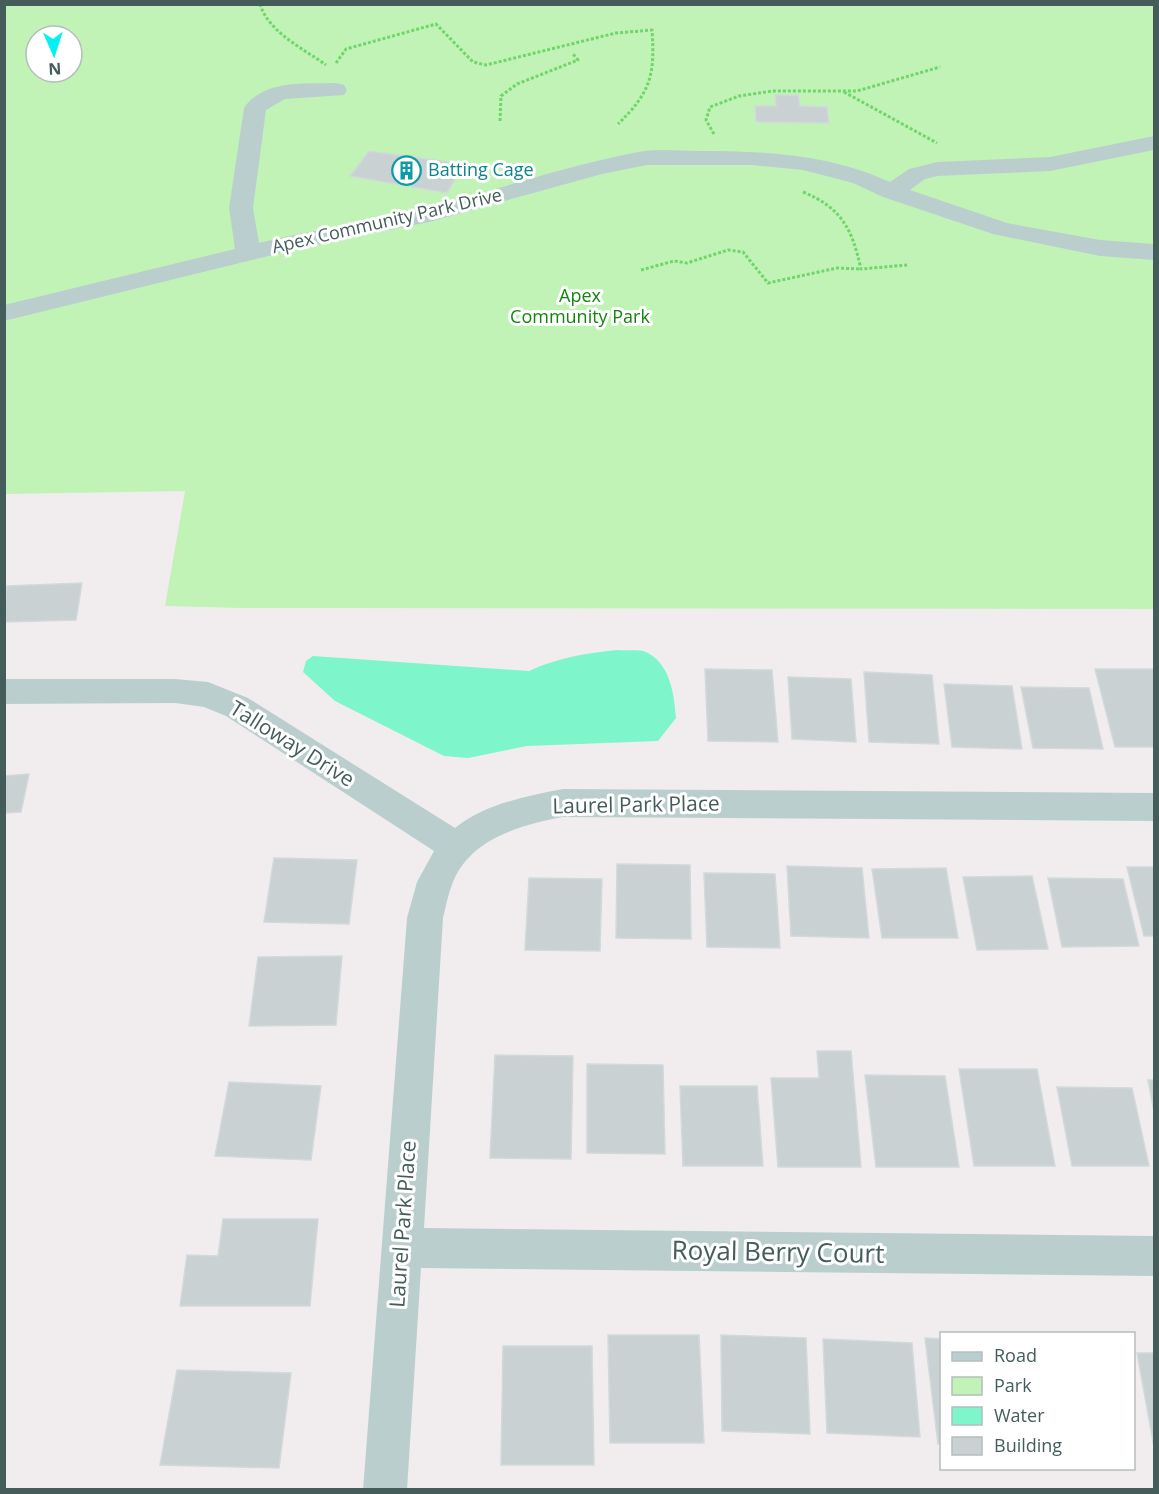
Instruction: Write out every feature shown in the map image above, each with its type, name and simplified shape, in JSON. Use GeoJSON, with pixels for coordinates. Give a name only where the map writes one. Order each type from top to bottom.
{"type":"FeatureCollection","features":[{"type":"Feature","properties":{"kind":"street"},"geometry":{"type":"LineString","coordinates":[[248,253],[242,208],[255,108],[263,98],[284,91],[336,90]]}},
{"type":"Feature","properties":{"kind":"street"},"geometry":{"type":"LineString","coordinates":[[892,192],[917,174],[938,169],[1050,164],[1155,143]]}},
{"type":"Feature","properties":{"kind":"street","name":"Apex Community Park Drive"},"geometry":{"type":"LineString","coordinates":[[4,313],[248,253],[429,215],[598,168],[647,158],[734,158],[804,163],[862,178],[892,192],[1002,229],[1100,248],[1155,252]]}},
{"type":"Feature","properties":{"kind":"street","name":"Talloway Drive"},"geometry":{"type":"LineString","coordinates":[[4,692],[175,691],[208,695],[237,707],[456,847]]}},
{"type":"Feature","properties":{"kind":"street","name":"Laurel Park Place"},"geometry":{"type":"LineString","coordinates":[[385,1490],[425,918],[436,881],[456,847],[491,822],[520,810],[563,803],[1155,807]]}},
{"type":"Feature","properties":{"kind":"street","name":"Royal Berry Court"},"geometry":{"type":"LineString","coordinates":[[402,1248],[1155,1256]]}},
{"type":"Feature","properties":{"kind":"path"},"geometry":{"type":"LineString","coordinates":[[260,4],[260,10],[268,22],[326,64],[336,74],[336,90]]}},
{"type":"Feature","properties":{"kind":"path"},"geometry":{"type":"LineString","coordinates":[[326,64],[338,63],[346,49],[436,24],[473,62],[486,65],[616,33],[652,30],[654,77],[634,109],[618,124]]}},
{"type":"Feature","properties":{"kind":"path"},"geometry":{"type":"LineString","coordinates":[[500,121],[501,96],[517,84],[578,60],[573,54]]}},
{"type":"Feature","properties":{"kind":"path"},"geometry":{"type":"LineString","coordinates":[[734,158],[730,142],[715,134],[706,120],[710,107],[740,96],[772,91],[857,91],[924,69],[940,67]]}},
{"type":"Feature","properties":{"kind":"path"},"geometry":{"type":"LineString","coordinates":[[844,92],[960,155],[976,167]]}},
{"type":"Feature","properties":{"kind":"path"},"geometry":{"type":"LineString","coordinates":[[799,190],[826,203],[845,219],[855,239],[861,269]]}},
{"type":"Feature","properties":{"kind":"path"},"geometry":{"type":"LineString","coordinates":[[641,270],[674,261],[687,263],[728,250],[743,252],[768,283],[837,268],[861,269],[907,264]]}},
{"type":"Feature","properties":{"kind":"green space","name":"Apex Community Park"},"geometry":{"type":"Polygon","coordinates":[[[4,5],[1154,5],[1154,609],[165,606],[185,491],[5,494],[4,5]]]}},
{"type":"Feature","properties":{"kind":"water"},"geometry":{"type":"Polygon","coordinates":[[[617,650],[646,652],[661,664],[666,672],[672,690],[676,718],[658,741],[527,746],[468,758],[444,756],[335,701],[303,672],[306,661],[313,656],[529,671],[572,657],[617,650]]]}},
{"type":"Feature","properties":{"kind":"building"},"geometry":{"type":"Polygon","coordinates":[[[775,95],[798,95],[800,106],[827,107],[829,123],[756,122],[755,106],[776,106],[775,95]]]}},
{"type":"Feature","properties":{"kind":"building","name":"Batting Cage"},"geometry":{"type":"Polygon","coordinates":[[[369,151],[464,164],[447,193],[350,176],[369,151]]]}},
{"type":"Feature","properties":{"kind":"building"},"geometry":{"type":"Polygon","coordinates":[[[82,583],[76,620],[4,622],[7,586],[82,583]]]}},
{"type":"Feature","properties":{"kind":"building"},"geometry":{"type":"Polygon","coordinates":[[[705,669],[772,670],[778,742],[708,741],[705,669]]]}},
{"type":"Feature","properties":{"kind":"building"},"geometry":{"type":"Polygon","coordinates":[[[1095,669],[1154,669],[1154,747],[1115,747],[1095,669]]]}},
{"type":"Feature","properties":{"kind":"building"},"geometry":{"type":"Polygon","coordinates":[[[864,672],[932,675],[939,744],[869,742],[864,672]]]}},
{"type":"Feature","properties":{"kind":"building"},"geometry":{"type":"Polygon","coordinates":[[[788,677],[851,679],[856,742],[792,739],[788,677]]]}},
{"type":"Feature","properties":{"kind":"building"},"geometry":{"type":"Polygon","coordinates":[[[944,684],[1012,686],[1022,749],[952,747],[944,684]]]}},
{"type":"Feature","properties":{"kind":"building"},"geometry":{"type":"Polygon","coordinates":[[[1021,687],[1089,688],[1103,749],[1033,748],[1021,687]]]}},
{"type":"Feature","properties":{"kind":"building"},"geometry":{"type":"Polygon","coordinates":[[[29,774],[21,812],[4,813],[4,776],[29,774]]]}},
{"type":"Feature","properties":{"kind":"building"},"geometry":{"type":"Polygon","coordinates":[[[274,858],[357,860],[349,924],[264,922],[274,858]]]}},
{"type":"Feature","properties":{"kind":"building"},"geometry":{"type":"Polygon","coordinates":[[[617,864],[690,865],[691,939],[616,938],[617,864]]]}},
{"type":"Feature","properties":{"kind":"building"},"geometry":{"type":"Polygon","coordinates":[[[787,866],[862,868],[869,938],[791,936],[787,866]]]}},
{"type":"Feature","properties":{"kind":"building"},"geometry":{"type":"Polygon","coordinates":[[[1127,867],[1154,867],[1154,936],[1144,936],[1127,867]]]}},
{"type":"Feature","properties":{"kind":"building"},"geometry":{"type":"Polygon","coordinates":[[[946,868],[958,938],[882,938],[872,869],[946,868]]]}},
{"type":"Feature","properties":{"kind":"building"},"geometry":{"type":"Polygon","coordinates":[[[704,873],[775,874],[780,948],[707,947],[704,873]]]}},
{"type":"Feature","properties":{"kind":"building"},"geometry":{"type":"Polygon","coordinates":[[[1032,876],[1048,949],[977,950],[963,877],[1032,876]]]}},
{"type":"Feature","properties":{"kind":"building"},"geometry":{"type":"Polygon","coordinates":[[[529,878],[602,879],[600,951],[525,950],[529,878]]]}},
{"type":"Feature","properties":{"kind":"building"},"geometry":{"type":"Polygon","coordinates":[[[1048,878],[1123,879],[1139,946],[1062,947],[1048,878]]]}},
{"type":"Feature","properties":{"kind":"building"},"geometry":{"type":"Polygon","coordinates":[[[342,956],[336,1025],[249,1026],[258,957],[342,956]]]}},
{"type":"Feature","properties":{"kind":"building"},"geometry":{"type":"Polygon","coordinates":[[[817,1051],[851,1051],[861,1167],[778,1167],[771,1078],[819,1078],[817,1051]]]}},
{"type":"Feature","properties":{"kind":"building"},"geometry":{"type":"Polygon","coordinates":[[[495,1055],[573,1056],[571,1159],[490,1158],[495,1055]]]}},
{"type":"Feature","properties":{"kind":"building"},"geometry":{"type":"Polygon","coordinates":[[[587,1064],[663,1065],[665,1154],[587,1153],[587,1064]]]}},
{"type":"Feature","properties":{"kind":"building"},"geometry":{"type":"Polygon","coordinates":[[[959,1069],[1037,1069],[1055,1166],[974,1166],[959,1069]]]}},
{"type":"Feature","properties":{"kind":"building"},"geometry":{"type":"Polygon","coordinates":[[[865,1075],[945,1076],[959,1167],[876,1167],[865,1075]]]}},
{"type":"Feature","properties":{"kind":"building"},"geometry":{"type":"Polygon","coordinates":[[[1148,1080],[1154,1080],[1154,1112],[1148,1080]]]}},
{"type":"Feature","properties":{"kind":"building"},"geometry":{"type":"Polygon","coordinates":[[[229,1082],[321,1086],[311,1160],[215,1156],[229,1082]]]}},
{"type":"Feature","properties":{"kind":"building"},"geometry":{"type":"Polygon","coordinates":[[[680,1086],[757,1086],[763,1166],[683,1166],[680,1086]]]}},
{"type":"Feature","properties":{"kind":"building"},"geometry":{"type":"Polygon","coordinates":[[[1057,1087],[1132,1088],[1149,1166],[1072,1166],[1057,1087]]]}},
{"type":"Feature","properties":{"kind":"building"},"geometry":{"type":"Polygon","coordinates":[[[223,1219],[318,1219],[310,1306],[180,1306],[187,1255],[218,1256],[223,1219]]]}},
{"type":"Feature","properties":{"kind":"building"},"geometry":{"type":"Polygon","coordinates":[[[608,1335],[699,1335],[704,1443],[610,1443],[608,1335]]]}},
{"type":"Feature","properties":{"kind":"building"},"geometry":{"type":"Polygon","coordinates":[[[721,1335],[806,1338],[810,1434],[722,1431],[721,1335]]]}},
{"type":"Feature","properties":{"kind":"building"},"geometry":{"type":"Polygon","coordinates":[[[925,1338],[940,1339],[940,1444],[938,1444],[925,1338]]]}},
{"type":"Feature","properties":{"kind":"building"},"geometry":{"type":"Polygon","coordinates":[[[823,1339],[912,1343],[920,1437],[827,1433],[823,1339]]]}},
{"type":"Feature","properties":{"kind":"building"},"geometry":{"type":"Polygon","coordinates":[[[503,1346],[592,1346],[594,1465],[501,1465],[503,1346]]]}},
{"type":"Feature","properties":{"kind":"building"},"geometry":{"type":"Polygon","coordinates":[[[1137,1353],[1154,1353],[1154,1447],[1137,1353]]]}},
{"type":"Feature","properties":{"kind":"building"},"geometry":{"type":"Polygon","coordinates":[[[177,1370],[291,1373],[279,1468],[160,1465],[177,1370]]]}},
{"type":"Feature","properties":{"kind":"place","name":"Batting Cage"},"geometry":{"type":"Point","coordinates":[407,170]}}]}
